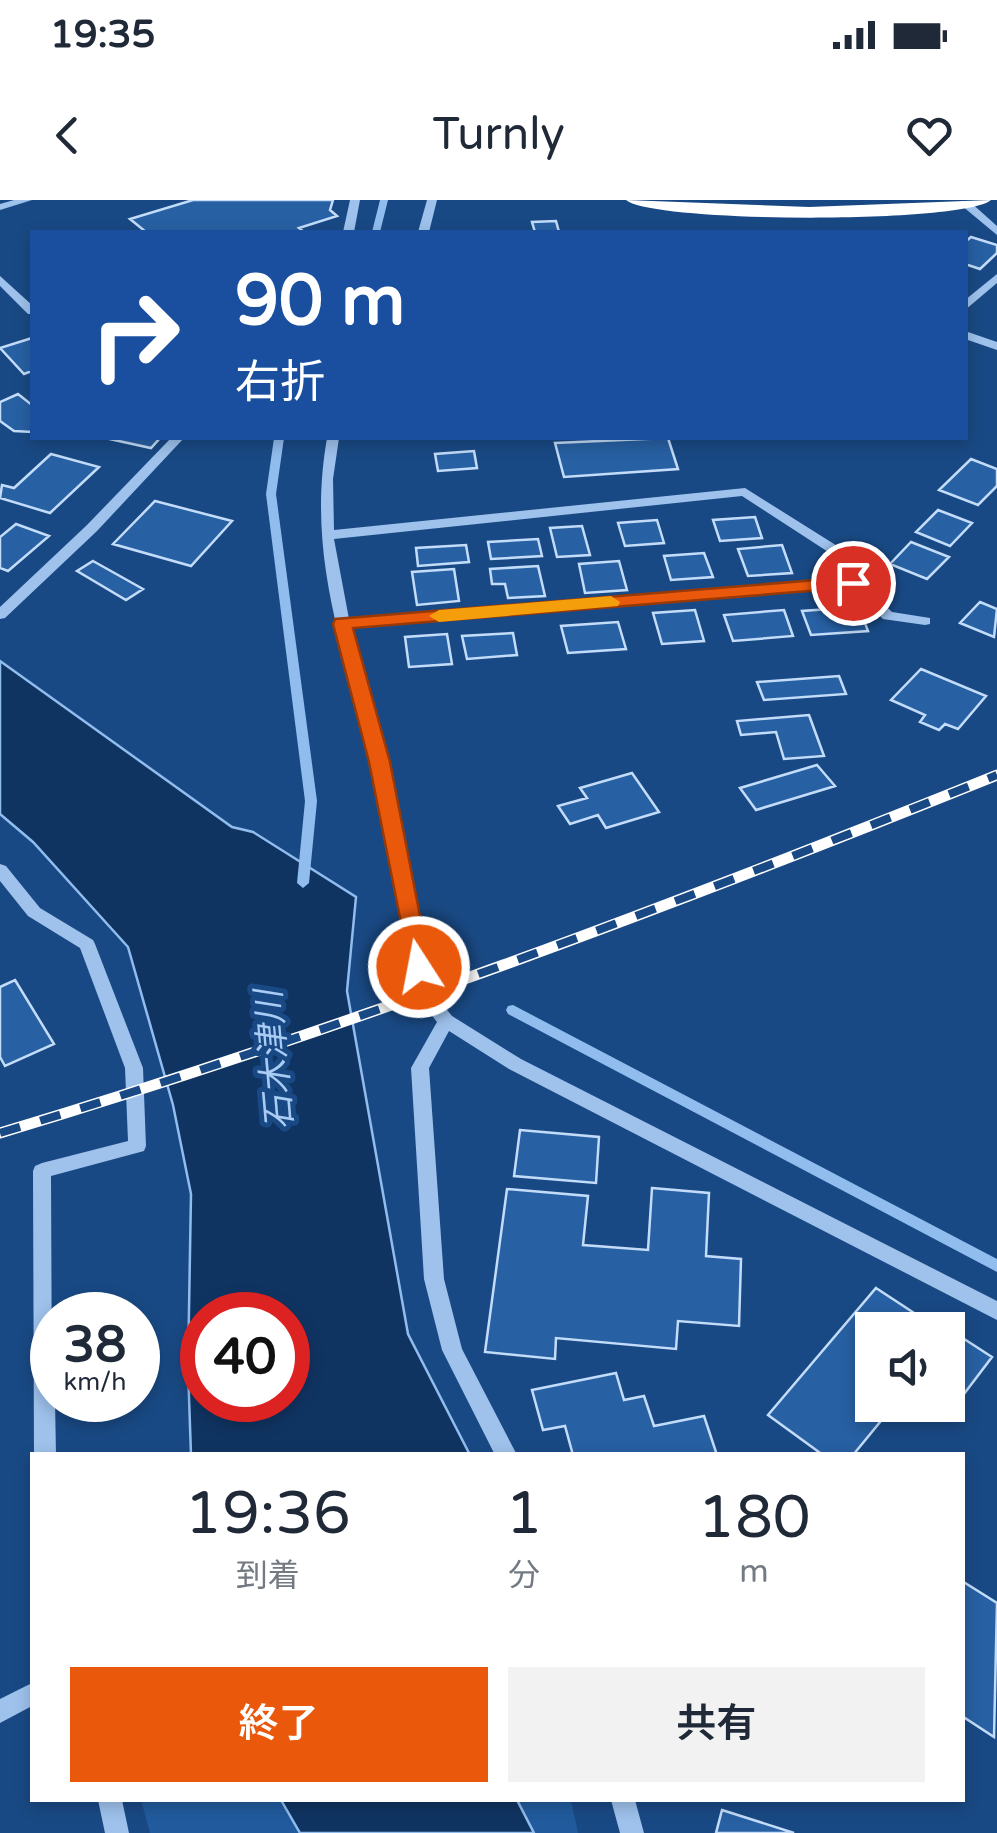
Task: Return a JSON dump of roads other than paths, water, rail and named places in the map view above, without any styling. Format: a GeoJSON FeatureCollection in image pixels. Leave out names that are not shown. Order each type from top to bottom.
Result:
{"type":"FeatureCollection","features":[{"type":"Feature","properties":{"kind":"highway"},"geometry":{"type":"LineString","coordinates":[[635,200],[753,210],[859,212],[974,201]]}},
{"type":"Feature","properties":{"kind":"street"},"geometry":{"type":"LineString","coordinates":[[0,208],[28,200]]}},
{"type":"Feature","properties":{"kind":"street"},"geometry":{"type":"LineString","coordinates":[[348,230],[355,200]]}},
{"type":"Feature","properties":{"kind":"street"},"geometry":{"type":"LineString","coordinates":[[423,230],[432,200]]}},
{"type":"Feature","properties":{"kind":"street"},"geometry":{"type":"LineString","coordinates":[[974,201],[997,232]]}},
{"type":"Feature","properties":{"kind":"street"},"geometry":{"type":"LineString","coordinates":[[968,303],[997,278]]}},
{"type":"Feature","properties":{"kind":"street"},"geometry":{"type":"LineString","coordinates":[[0,279],[30,309]]}},
{"type":"Feature","properties":{"kind":"street"},"geometry":{"type":"LineString","coordinates":[[968,336],[997,346]]}},
{"type":"Feature","properties":{"kind":"street"},"geometry":{"type":"LineString","coordinates":[[0,614],[92,528],[176,440]]}},
{"type":"Feature","properties":{"kind":"street"},"geometry":{"type":"LineString","coordinates":[[333,440],[325,471],[328,535],[342,624],[380,762],[426,996],[446,1022],[515,1064],[997,1311]]}},
{"type":"Feature","properties":{"kind":"street"},"geometry":{"type":"LineString","coordinates":[[328,535],[745,492],[845,557],[853,583],[888,616],[925,621]]}},
{"type":"Feature","properties":{"kind":"street"},"geometry":{"type":"LineString","coordinates":[[342,624],[853,583]]}},
{"type":"Feature","properties":{"kind":"street"},"geometry":{"type":"LineString","coordinates":[[0,870],[34,912],[87,944],[134,1068],[138,1146],[42,1171],[45,1452]]}},
{"type":"Feature","properties":{"kind":"street"},"geometry":{"type":"LineString","coordinates":[[446,1022],[420,1068],[434,1279],[452,1350],[504,1452]]}},
{"type":"Feature","properties":{"kind":"street"},"geometry":{"type":"LineString","coordinates":[[0,1711],[30,1695]]}},
{"type":"Feature","properties":{"kind":"street"},"geometry":{"type":"LineString","coordinates":[[110,1802],[117,1833]]}},
{"type":"Feature","properties":{"kind":"street"},"geometry":{"type":"LineString","coordinates":[[624,1802],[632,1833]]}},
{"type":"Feature","properties":{"kind":"water","name":"石木津川"},"geometry":{"type":"Polygon","coordinates":[[[0,661],[232,827],[253,832],[356,897],[347,991],[408,1334],[468,1452],[191,1452],[190,1422],[310,1422],[310,1292],[189,1292],[191,1194],[173,1105],[128,947],[33,842],[0,814],[0,661]]]}},
{"type":"Feature","properties":{"kind":"water"},"geometry":{"type":"Polygon","coordinates":[[[282,1802],[518,1802],[534,1833],[300,1833],[282,1802]]]}},
{"type":"Feature","properties":{"kind":"waterway"},"geometry":{"type":"LineString","coordinates":[[376,230],[384,200]]}},
{"type":"Feature","properties":{"kind":"waterway"},"geometry":{"type":"LineString","coordinates":[[279,440],[271,494],[311,801],[303,883]]}},
{"type":"Feature","properties":{"kind":"waterway"},"geometry":{"type":"LineString","coordinates":[[513,1010],[997,1266]]}},
{"type":"Feature","properties":{"kind":"railway"},"geometry":{"type":"LineString","coordinates":[[0,1133],[378,1010],[751,872],[997,775]]}}]}
